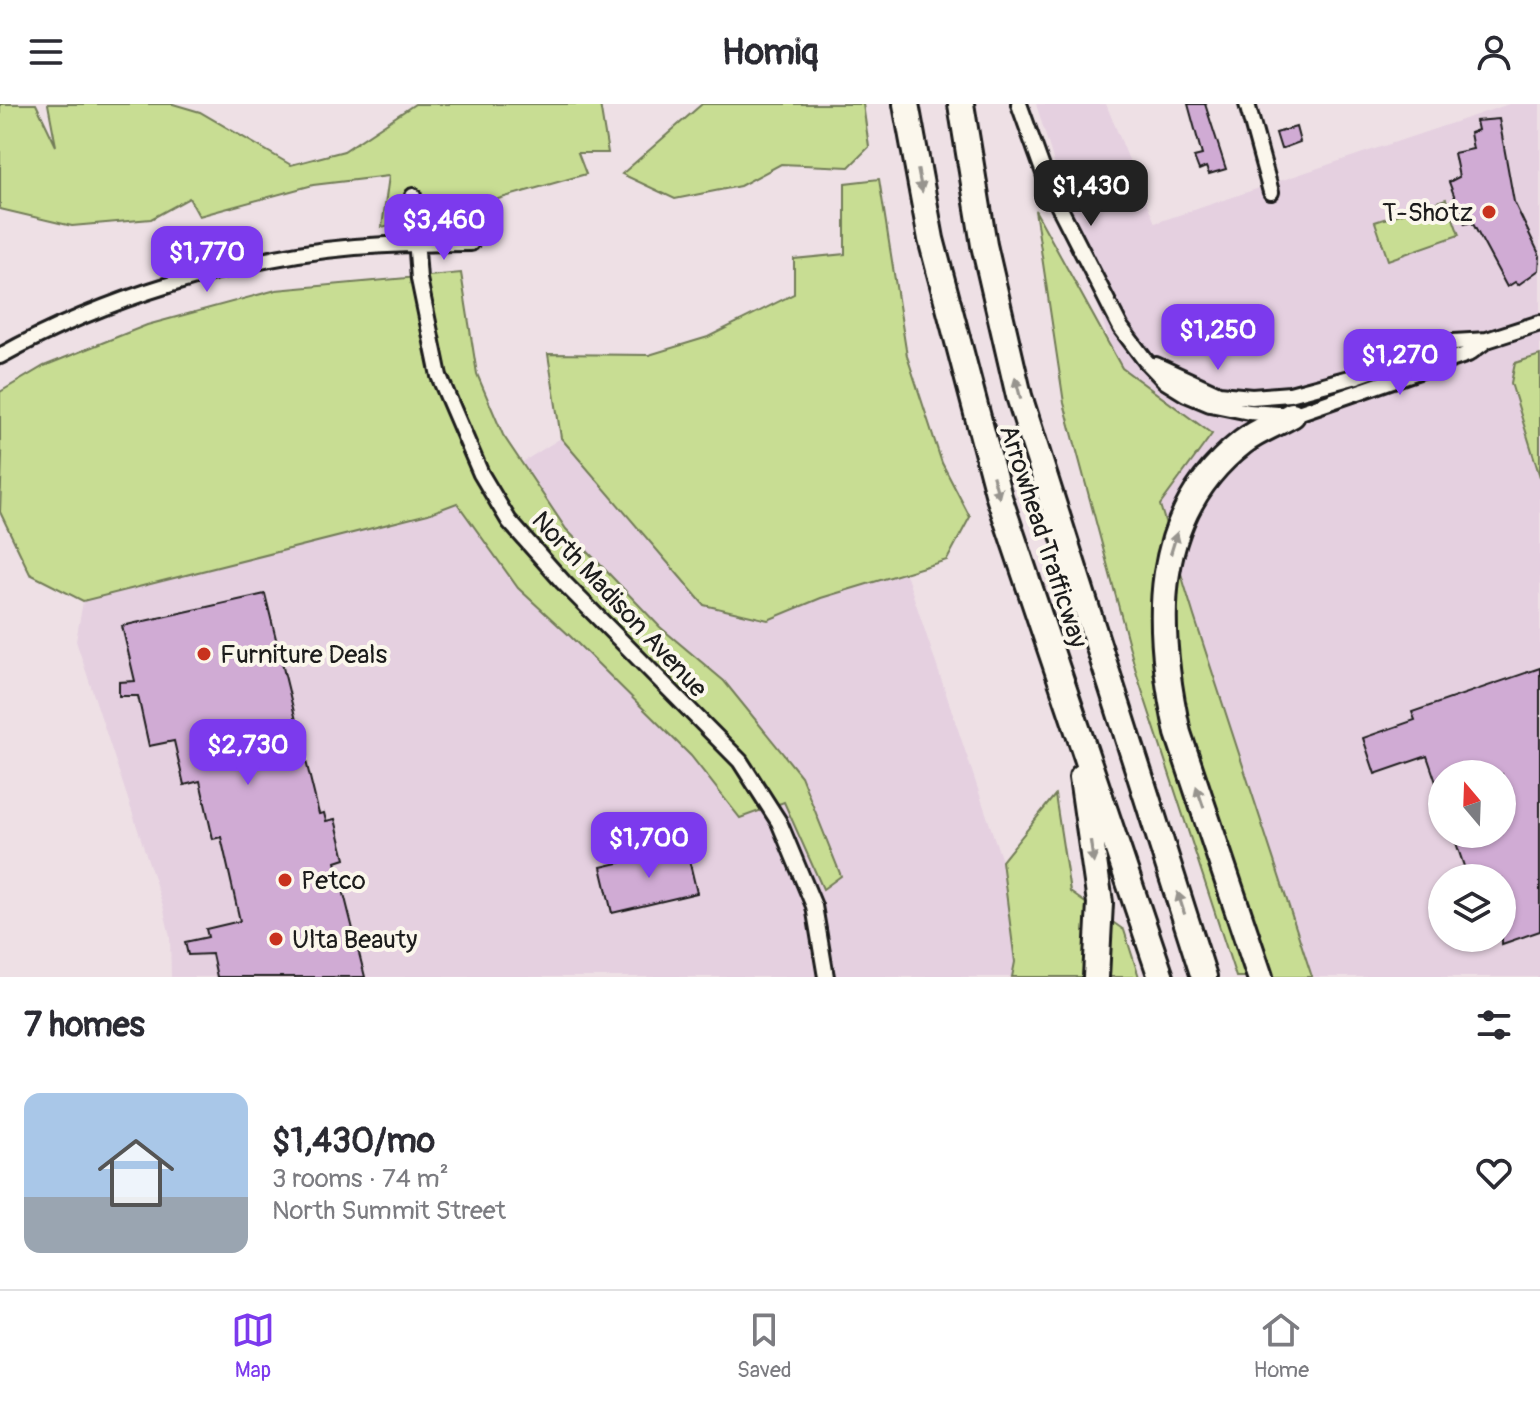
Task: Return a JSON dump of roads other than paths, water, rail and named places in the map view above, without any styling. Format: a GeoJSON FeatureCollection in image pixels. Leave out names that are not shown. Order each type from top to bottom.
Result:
{"type":"FeatureCollection","features":[{"type":"Feature","properties":{"kind":"highway","name":"Arrowhead Trafficway"},"geometry":{"type":"LineString","coordinates":[[906,104],[931,239],[999,497],[1161,977]]}},
{"type":"Feature","properties":{"kind":"highway","name":"Arrowhead Trafficway"},"geometry":{"type":"LineString","coordinates":[[961,104],[984,245],[1019,396],[1204,977]]}},
{"type":"Feature","properties":{"kind":"highway"},"geometry":{"type":"LineString","coordinates":[[1260,977],[1178,733],[1169,691],[1162,614],[1171,549],[1197,487],[1245,440],[1291,405]]}},
{"type":"Feature","properties":{"kind":"highway"},"geometry":{"type":"LineString","coordinates":[[1074,719],[1100,903],[1096,977]]}},
{"type":"Feature","properties":{"kind":"street"},"geometry":{"type":"LineString","coordinates":[[1019,104],[1049,187],[1121,328],[1165,381],[1186,394],[1210,404],[1249,412],[1291,405],[1468,354],[1487,340]]}},
{"type":"Feature","properties":{"kind":"street"},"geometry":{"type":"LineString","coordinates":[[1247,104],[1271,192]]}},
{"type":"Feature","properties":{"kind":"street","name":"North Madison Avenue"},"geometry":{"type":"LineString","coordinates":[[413,196],[419,279],[439,376],[481,474],[509,521],[563,582],[740,761],[779,822],[814,906],[826,977]]}},
{"type":"Feature","properties":{"kind":"street"},"geometry":{"type":"LineString","coordinates":[[0,356],[93,313],[166,286],[228,268],[353,247],[471,243]]}},
{"type":"Feature","properties":{"kind":"street"},"geometry":{"type":"LineString","coordinates":[[1145,360],[1219,394],[1291,405],[1357,376],[1454,342],[1487,340],[1540,323]]}},
{"type":"Feature","properties":{"kind":"place","name":"T-Shotz"},"geometry":{"type":"Point","coordinates":[1489,212]}},
{"type":"Feature","properties":{"kind":"place","name":"Furniture Deals"},"geometry":{"type":"Point","coordinates":[204,654]}},
{"type":"Feature","properties":{"kind":"place","name":"Petco"},"geometry":{"type":"Point","coordinates":[285,880]}},
{"type":"Feature","properties":{"kind":"place","name":"Ulta Beauty"},"geometry":{"type":"Point","coordinates":[276,939]}}]}
